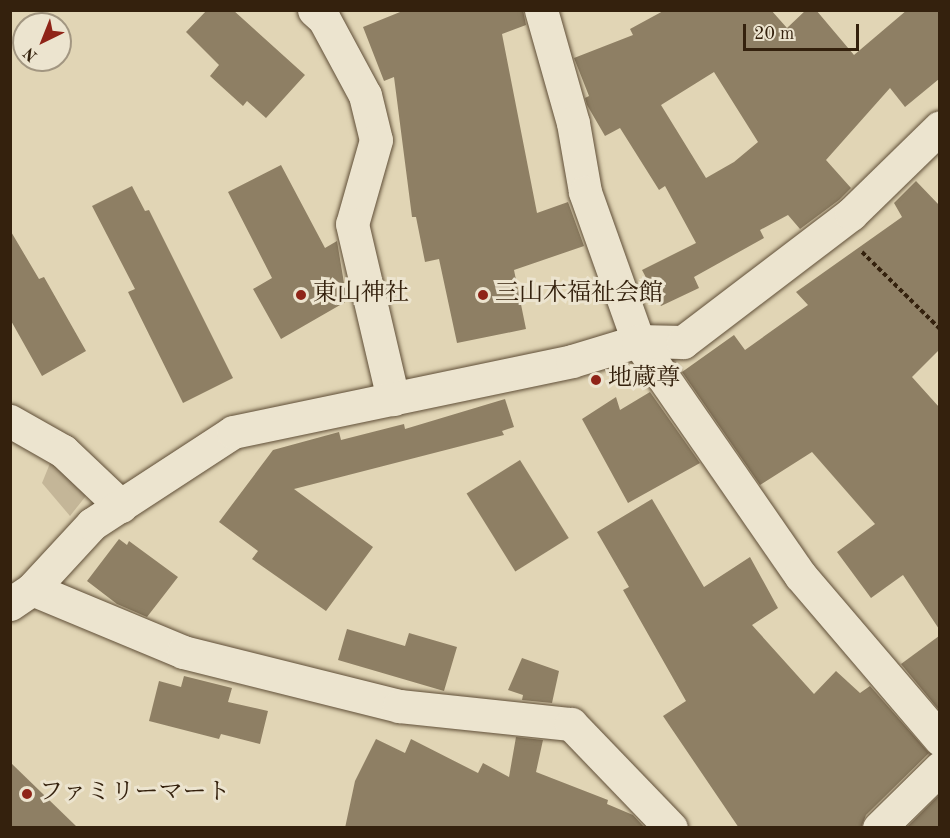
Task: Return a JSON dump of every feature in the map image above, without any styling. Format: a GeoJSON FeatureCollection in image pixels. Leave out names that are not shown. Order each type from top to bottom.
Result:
{"type":"FeatureCollection","features":[{"type":"Feature","properties":{"kind":"street"},"geometry":{"type":"LineString","coordinates":[[314,10],[324,19],[365,94],[376,140],[352,224],[393,399]]}},
{"type":"Feature","properties":{"kind":"street"},"geometry":{"type":"LineString","coordinates":[[541,10],[573,123],[585,192],[638,341],[800,575],[939,739]]}},
{"type":"Feature","properties":{"kind":"street"},"geometry":{"type":"LineString","coordinates":[[671,828],[571,724],[399,706],[183,652],[22,596],[92,524],[232,432],[572,361],[638,341],[683,342],[837,224],[939,127]]}},
{"type":"Feature","properties":{"kind":"street"},"geometry":{"type":"LineString","coordinates":[[10,421],[63,451],[121,506]]}},
{"type":"Feature","properties":{"kind":"street"},"geometry":{"type":"LineString","coordinates":[[879,828],[939,768]]}},
{"type":"Feature","properties":{"kind":"path"},"geometry":{"type":"LineString","coordinates":[[837,224],[939,328]]}},
{"type":"Feature","properties":{"kind":"shaded area"},"geometry":{"type":"Polygon","coordinates":[[[53,456],[97,482],[70,516],[42,483],[53,456]]]}},
{"type":"Feature","properties":{"kind":"building"},"geometry":{"type":"Polygon","coordinates":[[[207,10],[233,10],[305,75],[266,118],[247,101],[243,106],[210,76],[219,65],[186,32],[207,10]]]}},
{"type":"Feature","properties":{"kind":"building"},"geometry":{"type":"Polygon","coordinates":[[[405,10],[523,10],[526,25],[502,34],[537,213],[568,202],[584,246],[514,270],[526,329],[457,343],[439,259],[425,262],[416,217],[412,217],[394,77],[384,81],[363,27],[405,10]]]}},
{"type":"Feature","properties":{"kind":"building"},"geometry":{"type":"Polygon","coordinates":[[[665,10],[771,10],[787,28],[806,10],[816,10],[854,55],[907,10],[939,10],[939,79],[905,107],[890,88],[826,160],[851,188],[839,200],[800,229],[788,215],[760,230],[764,238],[694,277],[699,288],[661,306],[642,270],[696,243],[665,186],[659,190],[620,128],[605,136],[587,105],[585,98],[589,96],[574,58],[633,35],[630,29],[665,10]],[[714,72],[661,105],[706,178],[734,162],[758,142],[714,72]]]}},
{"type":"Feature","properties":{"kind":"building"},"geometry":{"type":"Polygon","coordinates":[[[281,165],[325,248],[337,241],[347,301],[281,339],[253,289],[272,278],[228,192],[281,165]]]}},
{"type":"Feature","properties":{"kind":"building"},"geometry":{"type":"Polygon","coordinates":[[[916,181],[939,205],[939,350],[912,377],[939,407],[939,629],[903,575],[871,598],[837,552],[875,524],[812,452],[760,485],[682,372],[734,335],[745,350],[808,305],[796,292],[902,217],[894,203],[916,181]]]}},
{"type":"Feature","properties":{"kind":"building"},"geometry":{"type":"Polygon","coordinates":[[[132,186],[145,211],[149,210],[233,378],[183,403],[128,292],[135,289],[92,206],[132,186]]]}},
{"type":"Feature","properties":{"kind":"building"},"geometry":{"type":"Polygon","coordinates":[[[10,230],[39,279],[44,277],[86,351],[42,376],[10,319],[10,230]]]}},
{"type":"Feature","properties":{"kind":"building"},"geometry":{"type":"Polygon","coordinates":[[[650,392],[700,463],[628,503],[582,419],[616,397],[620,410],[650,392]]]}},
{"type":"Feature","properties":{"kind":"building"},"geometry":{"type":"Polygon","coordinates":[[[505,399],[514,427],[502,431],[504,435],[294,489],[373,547],[326,611],[252,559],[258,551],[219,522],[273,450],[339,432],[341,440],[404,424],[405,429],[505,399]]]}},
{"type":"Feature","properties":{"kind":"building"},"geometry":{"type":"Polygon","coordinates":[[[520,460],[569,538],[515,571],[467,493],[520,460]]]}},
{"type":"Feature","properties":{"kind":"building"},"geometry":{"type":"Polygon","coordinates":[[[652,499],[704,587],[750,557],[778,608],[752,625],[814,694],[836,671],[860,693],[870,686],[929,753],[866,815],[861,828],[739,828],[663,716],[686,701],[623,590],[629,587],[597,532],[652,499]]]}},
{"type":"Feature","properties":{"kind":"building"},"geometry":{"type":"Polygon","coordinates":[[[119,539],[127,545],[129,541],[178,577],[147,617],[117,604],[87,581],[119,539]]]}},
{"type":"Feature","properties":{"kind":"building"},"geometry":{"type":"Polygon","coordinates":[[[347,629],[405,646],[409,633],[457,647],[444,691],[338,660],[347,629]]]}},
{"type":"Feature","properties":{"kind":"building"},"geometry":{"type":"Polygon","coordinates":[[[939,636],[939,710],[901,664],[939,636]]]}},
{"type":"Feature","properties":{"kind":"building"},"geometry":{"type":"Polygon","coordinates":[[[522,658],[559,671],[552,703],[522,700],[523,695],[508,690],[522,658]]]}},
{"type":"Feature","properties":{"kind":"building"},"geometry":{"type":"Polygon","coordinates":[[[184,676],[232,688],[228,702],[268,711],[260,744],[221,734],[219,739],[149,721],[159,681],[181,687],[184,676]]]}},
{"type":"Feature","properties":{"kind":"building"},"geometry":{"type":"Polygon","coordinates":[[[516,737],[543,740],[536,772],[608,800],[607,804],[633,815],[645,828],[345,828],[355,781],[376,739],[405,753],[411,739],[478,773],[483,763],[509,777],[516,737]]]}},
{"type":"Feature","properties":{"kind":"building","name":"ファミリーマート"},"geometry":{"type":"Polygon","coordinates":[[[10,762],[78,828],[10,828],[10,762]]]}},
{"type":"Feature","properties":{"kind":"building"},"geometry":{"type":"Polygon","coordinates":[[[939,795],[939,828],[906,828],[939,795]]]}},
{"type":"Feature","properties":{"kind":"place","name":"東山神社"},"geometry":{"type":"Point","coordinates":[301,295]}},
{"type":"Feature","properties":{"kind":"place","name":"三山木福祉会館"},"geometry":{"type":"Point","coordinates":[483,295]}},
{"type":"Feature","properties":{"kind":"place","name":"地蔵尊"},"geometry":{"type":"Point","coordinates":[596,380]}},
{"type":"Feature","properties":{"kind":"place","name":"ファミリーマート"},"geometry":{"type":"Point","coordinates":[27,794]}}]}
